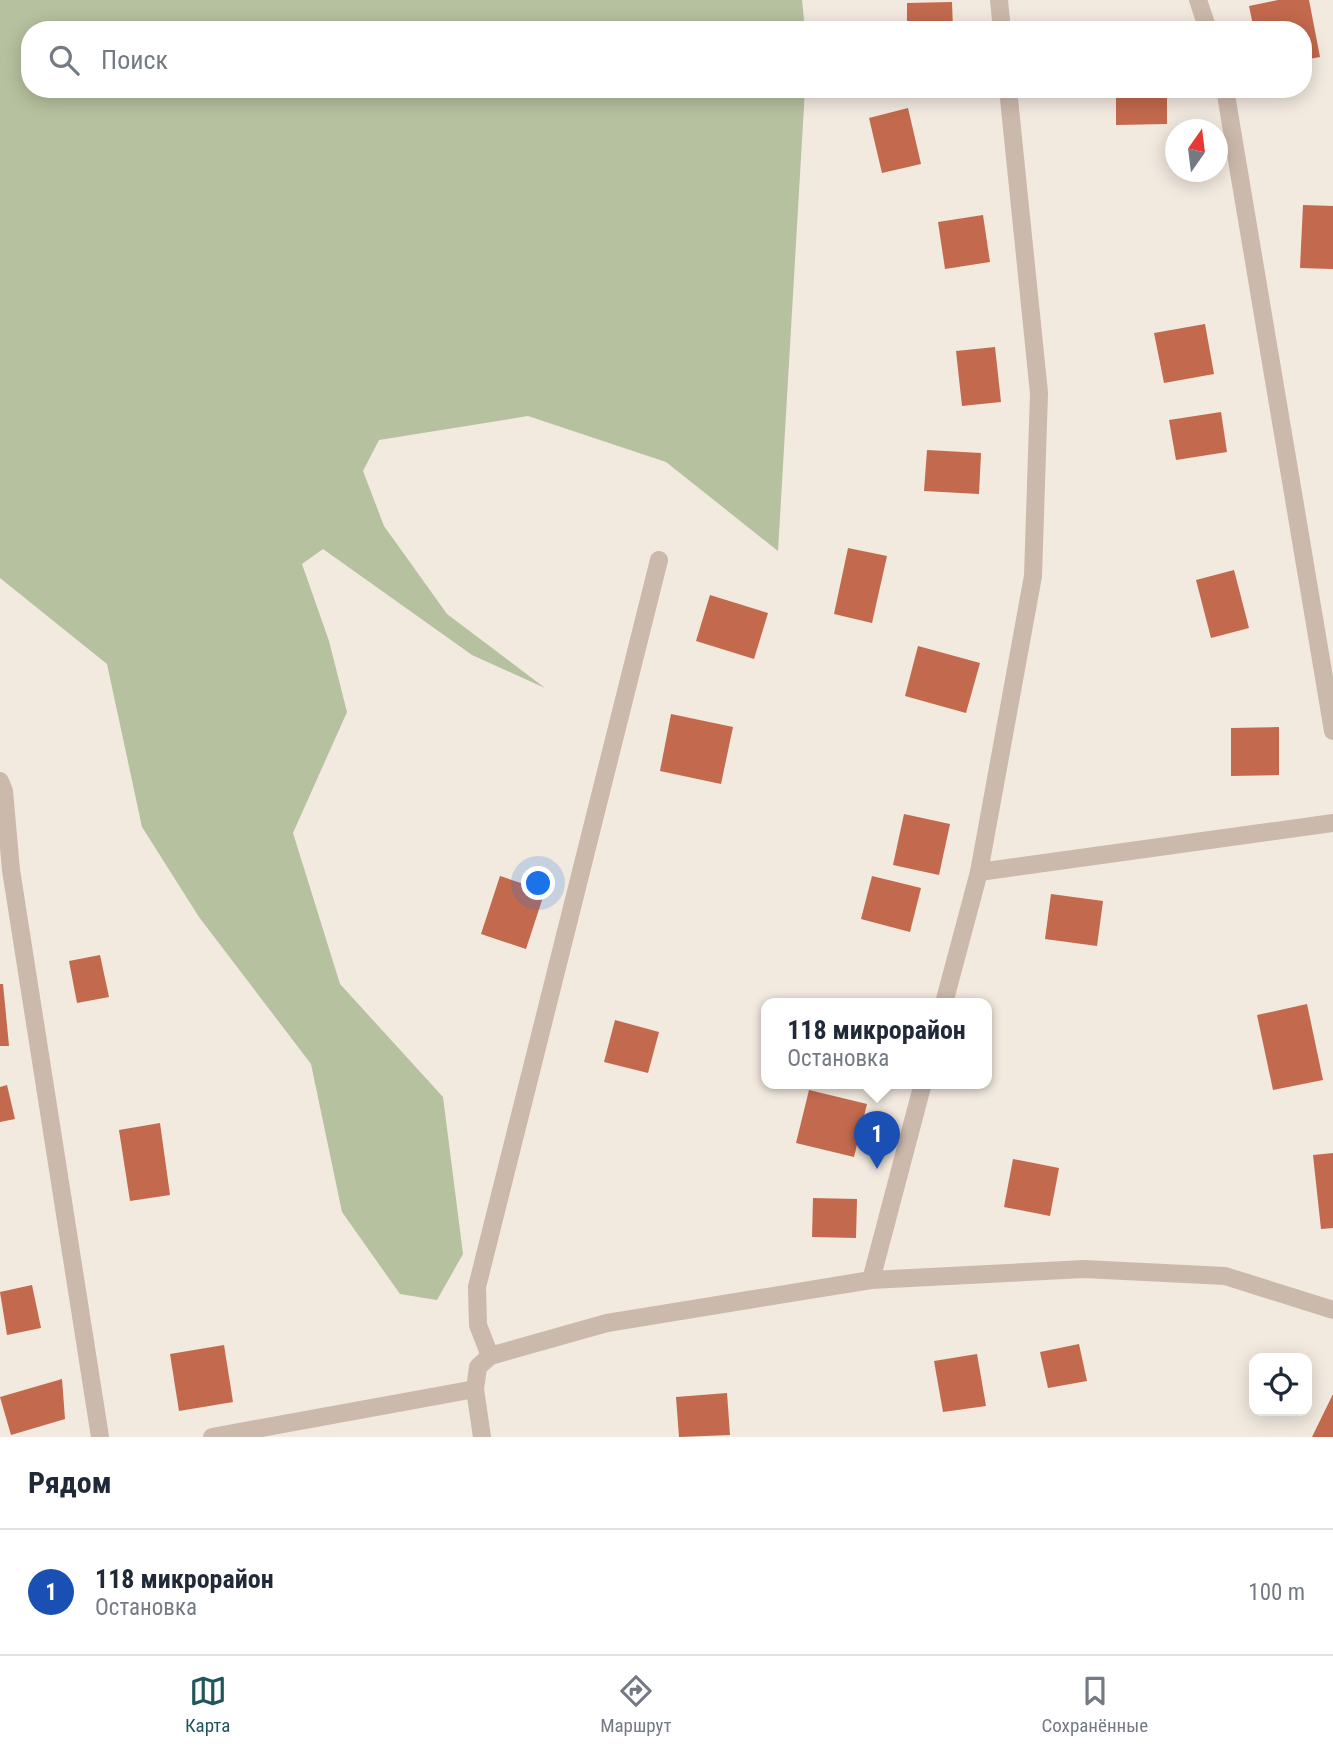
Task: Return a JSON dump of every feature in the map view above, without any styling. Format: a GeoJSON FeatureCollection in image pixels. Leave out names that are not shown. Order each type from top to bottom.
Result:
{"type":"FeatureCollection","features":[{"type":"Feature","properties":{"kind":"street"},"geometry":{"type":"LineString","coordinates":[[999,0],[1001,21]]}},
{"type":"Feature","properties":{"kind":"street"},"geometry":{"type":"LineString","coordinates":[[1198,0],[1205,21]]}},
{"type":"Feature","properties":{"kind":"street"},"geometry":{"type":"LineString","coordinates":[[945,998],[979,872],[1033,576],[1039,393],[1009,98]]}},
{"type":"Feature","properties":{"kind":"street"},"geometry":{"type":"LineString","coordinates":[[1227,98],[1333,732]]}},
{"type":"Feature","properties":{"kind":"street"},"geometry":{"type":"LineString","coordinates":[[490,1356],[478,1325],[477,1287],[660,560]]}},
{"type":"Feature","properties":{"kind":"street"},"geometry":{"type":"LineString","coordinates":[[0,781],[4,791],[13,884],[100,1437]]}},
{"type":"Feature","properties":{"kind":"street"},"geometry":{"type":"LineString","coordinates":[[979,872],[1333,823]]}},
{"type":"Feature","properties":{"kind":"street"},"geometry":{"type":"LineString","coordinates":[[871,1280],[921,1089]]}},
{"type":"Feature","properties":{"kind":"street"},"geometry":{"type":"LineString","coordinates":[[482,1437],[475,1389],[478,1367],[490,1356],[607,1323],[871,1280],[1084,1269],[1224,1276],[1333,1310]]}},
{"type":"Feature","properties":{"kind":"street"},"geometry":{"type":"LineString","coordinates":[[212,1437],[475,1389]]}},
{"type":"Feature","properties":{"kind":"green space"},"geometry":{"type":"Polygon","coordinates":[[[0,0],[802,0],[804,21],[21,21],[21,98],[804,98],[778,551],[666,462],[528,416],[379,440],[363,471],[384,526],[447,614],[545,688],[472,655],[323,549],[302,564],[329,641],[347,712],[293,833],[340,984],[443,1097],[463,1254],[437,1300],[400,1294],[342,1212],[311,1064],[199,917],[142,827],[107,664],[0,578],[0,0]]]}},
{"type":"Feature","properties":{"kind":"building"},"geometry":{"type":"Polygon","coordinates":[[[1278,0],[1309,0],[1320,57],[1312,58],[1312,21],[1252,21],[1249,6],[1278,0]]]}},
{"type":"Feature","properties":{"kind":"building"},"geometry":{"type":"Polygon","coordinates":[[[952,2],[953,21],[907,21],[907,3],[952,2]]]}},
{"type":"Feature","properties":{"kind":"building"},"geometry":{"type":"Polygon","coordinates":[[[1116,98],[1167,98],[1165,124],[1116,125],[1116,98]]]}},
{"type":"Feature","properties":{"kind":"building"},"geometry":{"type":"Polygon","coordinates":[[[908,108],[921,164],[882,173],[869,118],[908,108]]]}},
{"type":"Feature","properties":{"kind":"building"},"geometry":{"type":"Polygon","coordinates":[[[1303,205],[1333,206],[1333,269],[1300,268],[1303,205]]]}},
{"type":"Feature","properties":{"kind":"building"},"geometry":{"type":"Polygon","coordinates":[[[983,215],[990,262],[945,269],[938,222],[983,215]]]}},
{"type":"Feature","properties":{"kind":"building"},"geometry":{"type":"Polygon","coordinates":[[[1205,324],[1214,374],[1164,383],[1154,333],[1205,324]]]}},
{"type":"Feature","properties":{"kind":"building"},"geometry":{"type":"Polygon","coordinates":[[[995,347],[1001,402],[962,406],[956,351],[995,347]]]}},
{"type":"Feature","properties":{"kind":"building"},"geometry":{"type":"Polygon","coordinates":[[[1221,412],[1227,452],[1176,460],[1169,420],[1221,412]]]}},
{"type":"Feature","properties":{"kind":"building"},"geometry":{"type":"Polygon","coordinates":[[[927,450],[981,453],[979,494],[924,491],[927,450]]]}},
{"type":"Feature","properties":{"kind":"building"},"geometry":{"type":"Polygon","coordinates":[[[848,548],[887,556],[872,623],[834,614],[848,548]]]}},
{"type":"Feature","properties":{"kind":"building"},"geometry":{"type":"Polygon","coordinates":[[[1234,570],[1249,628],[1211,638],[1196,580],[1234,570]]]}},
{"type":"Feature","properties":{"kind":"building"},"geometry":{"type":"Polygon","coordinates":[[[710,595],[768,613],[754,659],[696,641],[710,595]]]}},
{"type":"Feature","properties":{"kind":"building"},"geometry":{"type":"Polygon","coordinates":[[[918,646],[980,663],[966,713],[905,696],[918,646]]]}},
{"type":"Feature","properties":{"kind":"building"},"geometry":{"type":"Polygon","coordinates":[[[671,714],[733,727],[721,784],[660,771],[671,714]]]}},
{"type":"Feature","properties":{"kind":"building"},"geometry":{"type":"Polygon","coordinates":[[[1279,727],[1279,775],[1231,776],[1231,728],[1279,727]]]}},
{"type":"Feature","properties":{"kind":"building"},"geometry":{"type":"Polygon","coordinates":[[[904,814],[950,824],[939,875],[893,865],[904,814]]]}},
{"type":"Feature","properties":{"kind":"building"},"geometry":{"type":"Polygon","coordinates":[[[500,876],[545,891],[526,949],[481,934],[500,876]]]}},
{"type":"Feature","properties":{"kind":"building"},"geometry":{"type":"Polygon","coordinates":[[[872,876],[921,888],[910,932],[861,919],[872,876]]]}},
{"type":"Feature","properties":{"kind":"building"},"geometry":{"type":"Polygon","coordinates":[[[1051,894],[1103,901],[1097,946],[1045,939],[1051,894]]]}},
{"type":"Feature","properties":{"kind":"building"},"geometry":{"type":"Polygon","coordinates":[[[100,955],[109,997],[77,1003],[69,961],[100,955]]]}},
{"type":"Feature","properties":{"kind":"building"},"geometry":{"type":"Polygon","coordinates":[[[0,984],[3,984],[9,1046],[0,1046],[0,984]]]}},
{"type":"Feature","properties":{"kind":"building"},"geometry":{"type":"Polygon","coordinates":[[[1307,1004],[1323,1080],[1273,1090],[1257,1015],[1307,1004]]]}},
{"type":"Feature","properties":{"kind":"building"},"geometry":{"type":"Polygon","coordinates":[[[615,1020],[659,1032],[648,1073],[604,1062],[615,1020]]]}},
{"type":"Feature","properties":{"kind":"building"},"geometry":{"type":"Polygon","coordinates":[[[7,1085],[15,1119],[0,1122],[0,1087],[7,1085]]]}},
{"type":"Feature","properties":{"kind":"building"},"geometry":{"type":"Polygon","coordinates":[[[809,1090],[867,1104],[854,1157],[796,1143],[809,1090]]]}},
{"type":"Feature","properties":{"kind":"building"},"geometry":{"type":"Polygon","coordinates":[[[160,1123],[170,1195],[130,1201],[119,1130],[160,1123]]]}},
{"type":"Feature","properties":{"kind":"building"},"geometry":{"type":"Polygon","coordinates":[[[1333,1153],[1333,1228],[1321,1229],[1313,1155],[1333,1153]]]}},
{"type":"Feature","properties":{"kind":"building"},"geometry":{"type":"Polygon","coordinates":[[[1013,1159],[1059,1168],[1050,1216],[1004,1207],[1013,1159]]]}},
{"type":"Feature","properties":{"kind":"building"},"geometry":{"type":"Polygon","coordinates":[[[813,1198],[857,1199],[856,1238],[812,1237],[813,1198]]]}},
{"type":"Feature","properties":{"kind":"building"},"geometry":{"type":"Polygon","coordinates":[[[32,1285],[41,1328],[7,1335],[0,1292],[32,1285]]]}},
{"type":"Feature","properties":{"kind":"building"},"geometry":{"type":"Polygon","coordinates":[[[1079,1344],[1087,1381],[1048,1388],[1040,1352],[1079,1344]]]}},
{"type":"Feature","properties":{"kind":"building"},"geometry":{"type":"Polygon","coordinates":[[[224,1345],[233,1402],[179,1411],[170,1354],[224,1345]]]}},
{"type":"Feature","properties":{"kind":"building"},"geometry":{"type":"Polygon","coordinates":[[[977,1354],[986,1406],[943,1412],[934,1361],[977,1354]]]}},
{"type":"Feature","properties":{"kind":"building"},"geometry":{"type":"Polygon","coordinates":[[[62,1379],[65,1419],[11,1435],[0,1397],[62,1379]]]}},
{"type":"Feature","properties":{"kind":"building"},"geometry":{"type":"Polygon","coordinates":[[[727,1393],[730,1435],[679,1437],[676,1397],[727,1393]]]}},
{"type":"Feature","properties":{"kind":"building"},"geometry":{"type":"Polygon","coordinates":[[[1333,1394],[1333,1437],[1312,1437],[1333,1394]]]}},
{"type":"Feature","properties":{"kind":"place","name":"118 микрорайон"},"geometry":{"type":"Point","coordinates":[877,1169]}}]}
